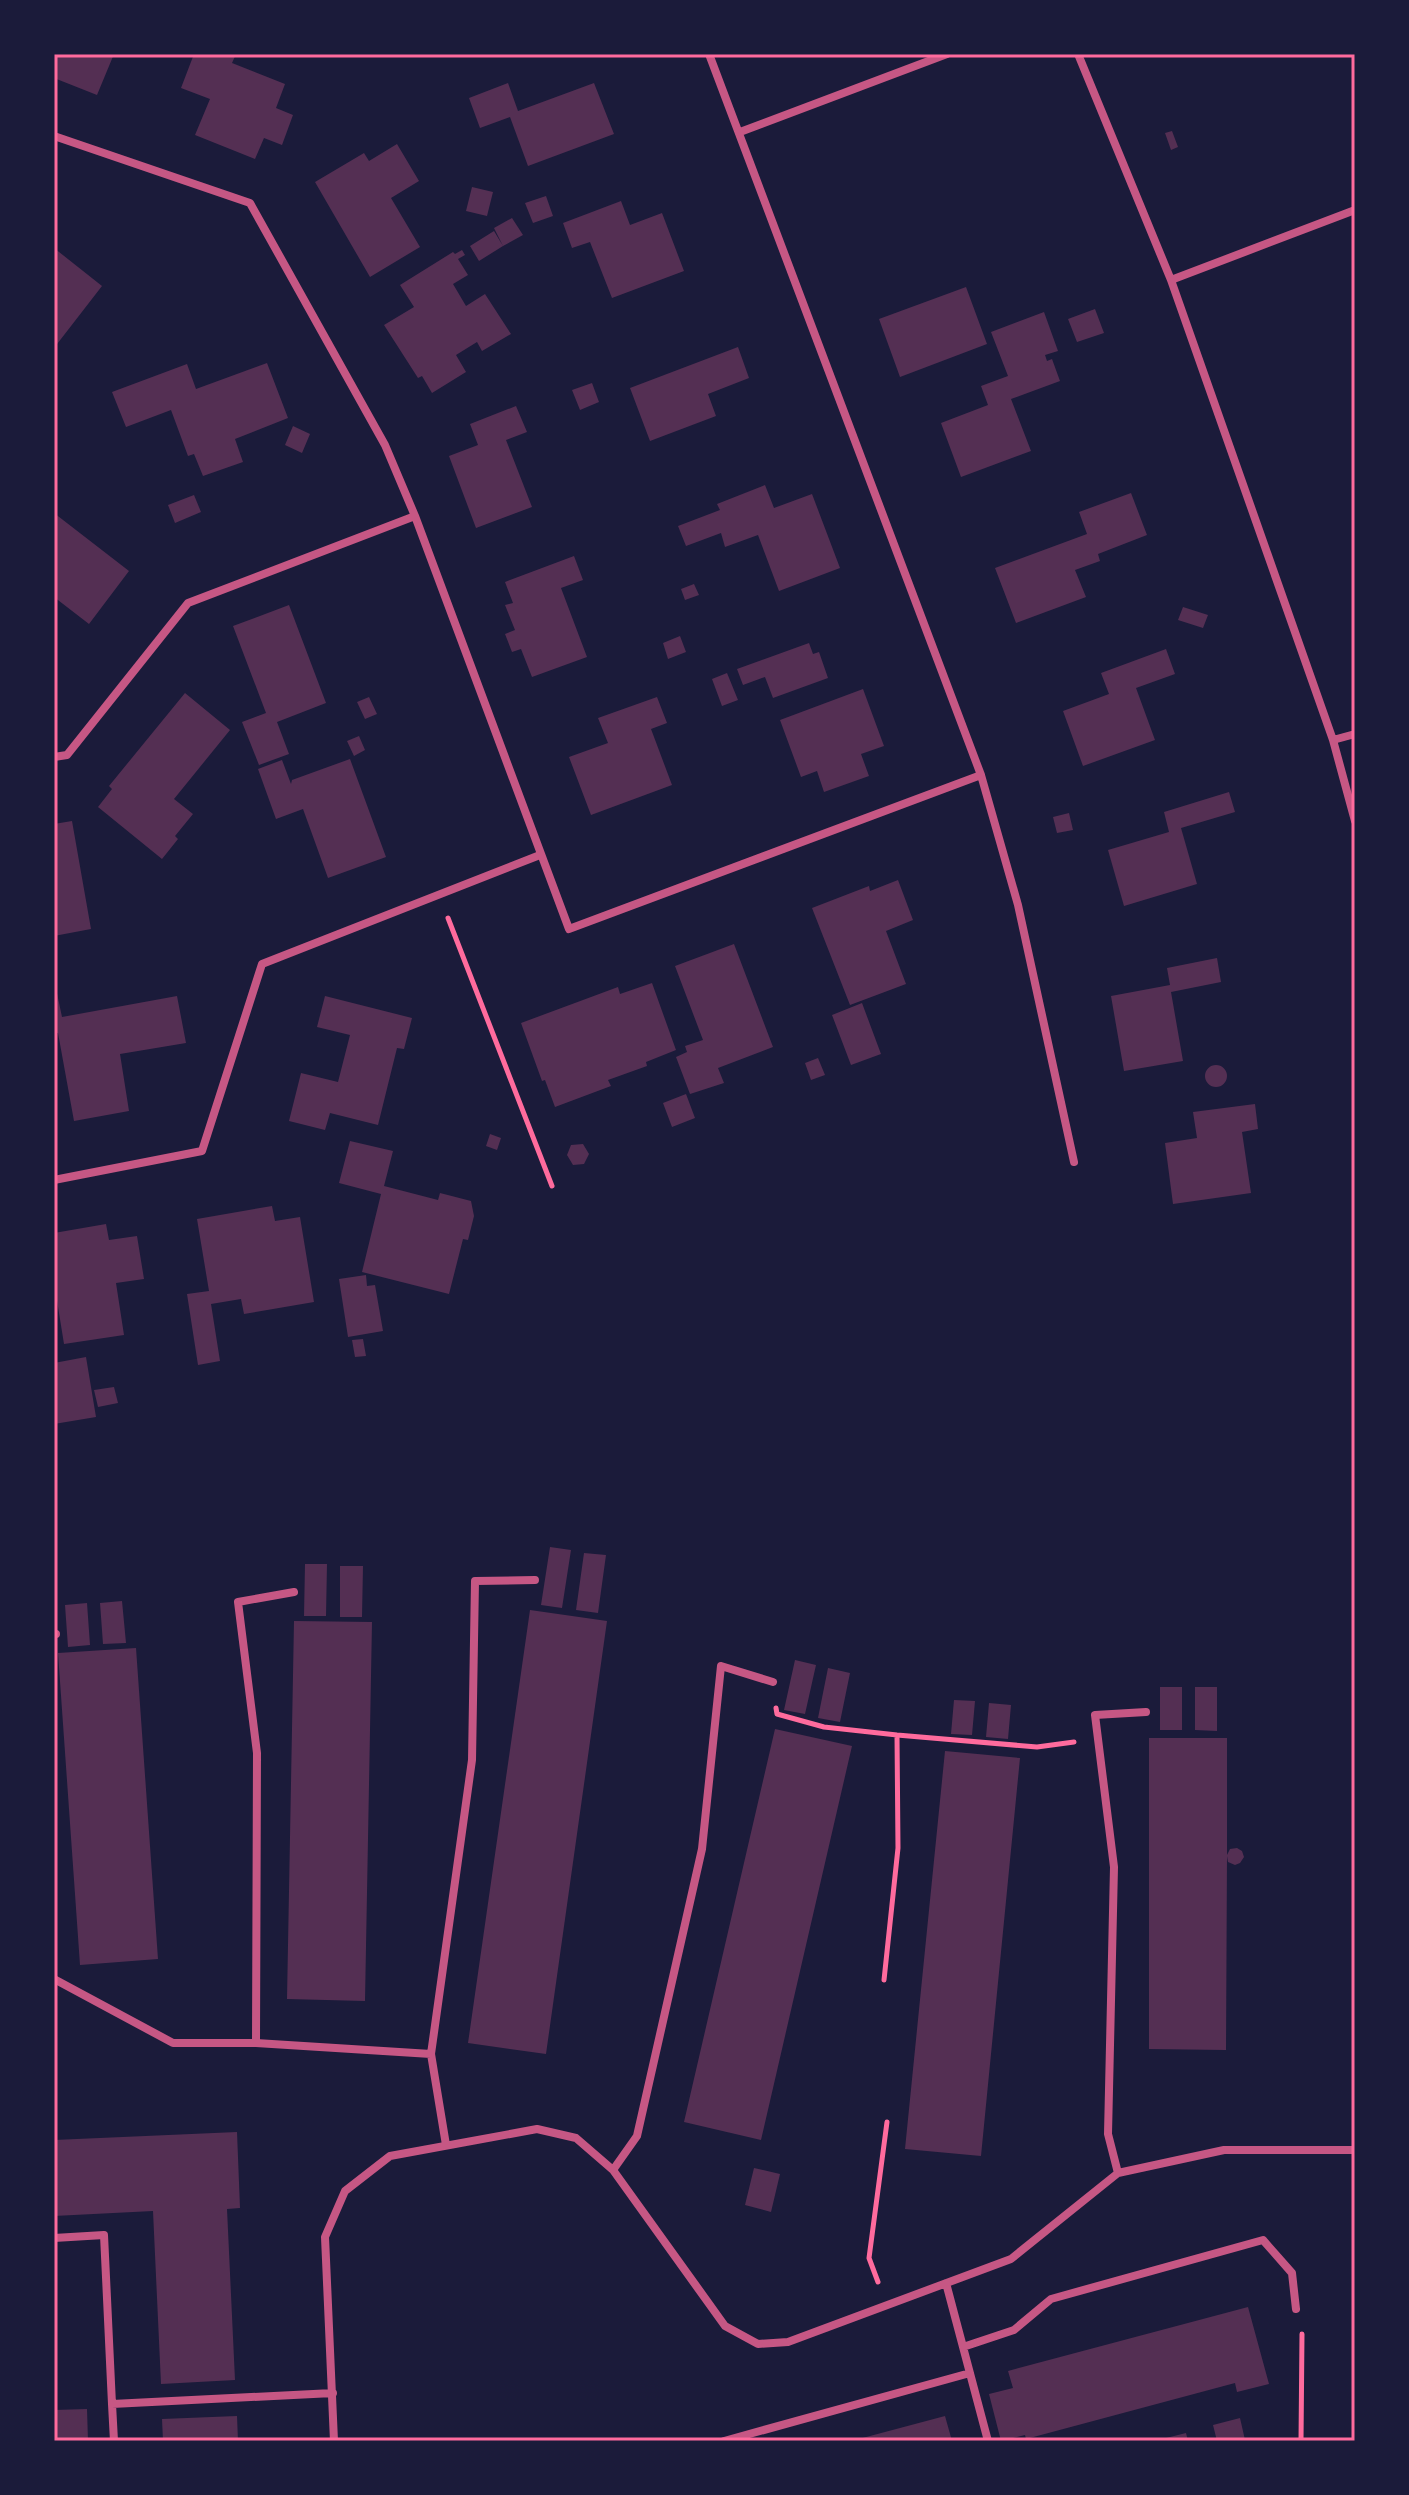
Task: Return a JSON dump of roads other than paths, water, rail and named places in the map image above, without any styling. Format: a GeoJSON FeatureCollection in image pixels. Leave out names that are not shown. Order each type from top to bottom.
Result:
{"type":"FeatureCollection","features":[{"type":"Feature","properties":{"kind":"street"},"geometry":{"type":"LineString","coordinates":[[709,54],[981,775],[1018,905],[1074,1162]]}},
{"type":"Feature","properties":{"kind":"street"},"geometry":{"type":"LineString","coordinates":[[740,132],[947,54]]}},
{"type":"Feature","properties":{"kind":"street"},"geometry":{"type":"LineString","coordinates":[[1078,54],[1171,280],[1333,740],[1355,821]]}},
{"type":"Feature","properties":{"kind":"street"},"geometry":{"type":"LineString","coordinates":[[54,136],[250,203],[385,445],[415,516],[569,929],[981,775]]}},
{"type":"Feature","properties":{"kind":"street"},"geometry":{"type":"LineString","coordinates":[[1171,280],[1355,210]]}},
{"type":"Feature","properties":{"kind":"street"},"geometry":{"type":"LineString","coordinates":[[54,757],[67,755],[188,603],[415,516]]}},
{"type":"Feature","properties":{"kind":"street"},"geometry":{"type":"LineString","coordinates":[[1333,740],[1355,734]]}},
{"type":"Feature","properties":{"kind":"street"},"geometry":{"type":"LineString","coordinates":[[54,1180],[202,1151],[262,964],[540,855]]}},
{"type":"Feature","properties":{"kind":"street"},"geometry":{"type":"LineString","coordinates":[[446,2145],[431,2054],[472,1760],[475,1581],[535,1580]]}},
{"type":"Feature","properties":{"kind":"street"},"geometry":{"type":"LineString","coordinates":[[256,2043],[257,1753],[238,1602],[294,1592]]}},
{"type":"Feature","properties":{"kind":"street"},"geometry":{"type":"LineString","coordinates":[[613,2170],[637,2136],[702,1849],[721,1666],[773,1682]]}},
{"type":"Feature","properties":{"kind":"street"},"geometry":{"type":"LineString","coordinates":[[1118,2173],[1108,2134],[1114,1867],[1095,1715],[1146,1712]]}},
{"type":"Feature","properties":{"kind":"street"},"geometry":{"type":"LineString","coordinates":[[54,1979],[173,2043],[256,2043],[431,2054]]}},
{"type":"Feature","properties":{"kind":"street"},"geometry":{"type":"LineString","coordinates":[[334,2441],[325,2237],[345,2191],[390,2156],[537,2129],[576,2138],[613,2170],[725,2326],[758,2344],[788,2342],[1011,2259],[1118,2173],[1224,2150],[1355,2150]]}},
{"type":"Feature","properties":{"kind":"street"},"geometry":{"type":"LineString","coordinates":[[54,2238],[104,2235],[114,2441]]}},
{"type":"Feature","properties":{"kind":"street"},"geometry":{"type":"LineString","coordinates":[[963,2347],[1014,2330],[1051,2299],[1263,2240],[1292,2273],[1296,2309]]}},
{"type":"Feature","properties":{"kind":"street"},"geometry":{"type":"LineString","coordinates":[[946,2283],[988,2441]]}},
{"type":"Feature","properties":{"kind":"street"},"geometry":{"type":"LineString","coordinates":[[724,2441],[970,2373]]}},
{"type":"Feature","properties":{"kind":"street"},"geometry":{"type":"LineString","coordinates":[[112,2404],[333,2393]]}}]}
